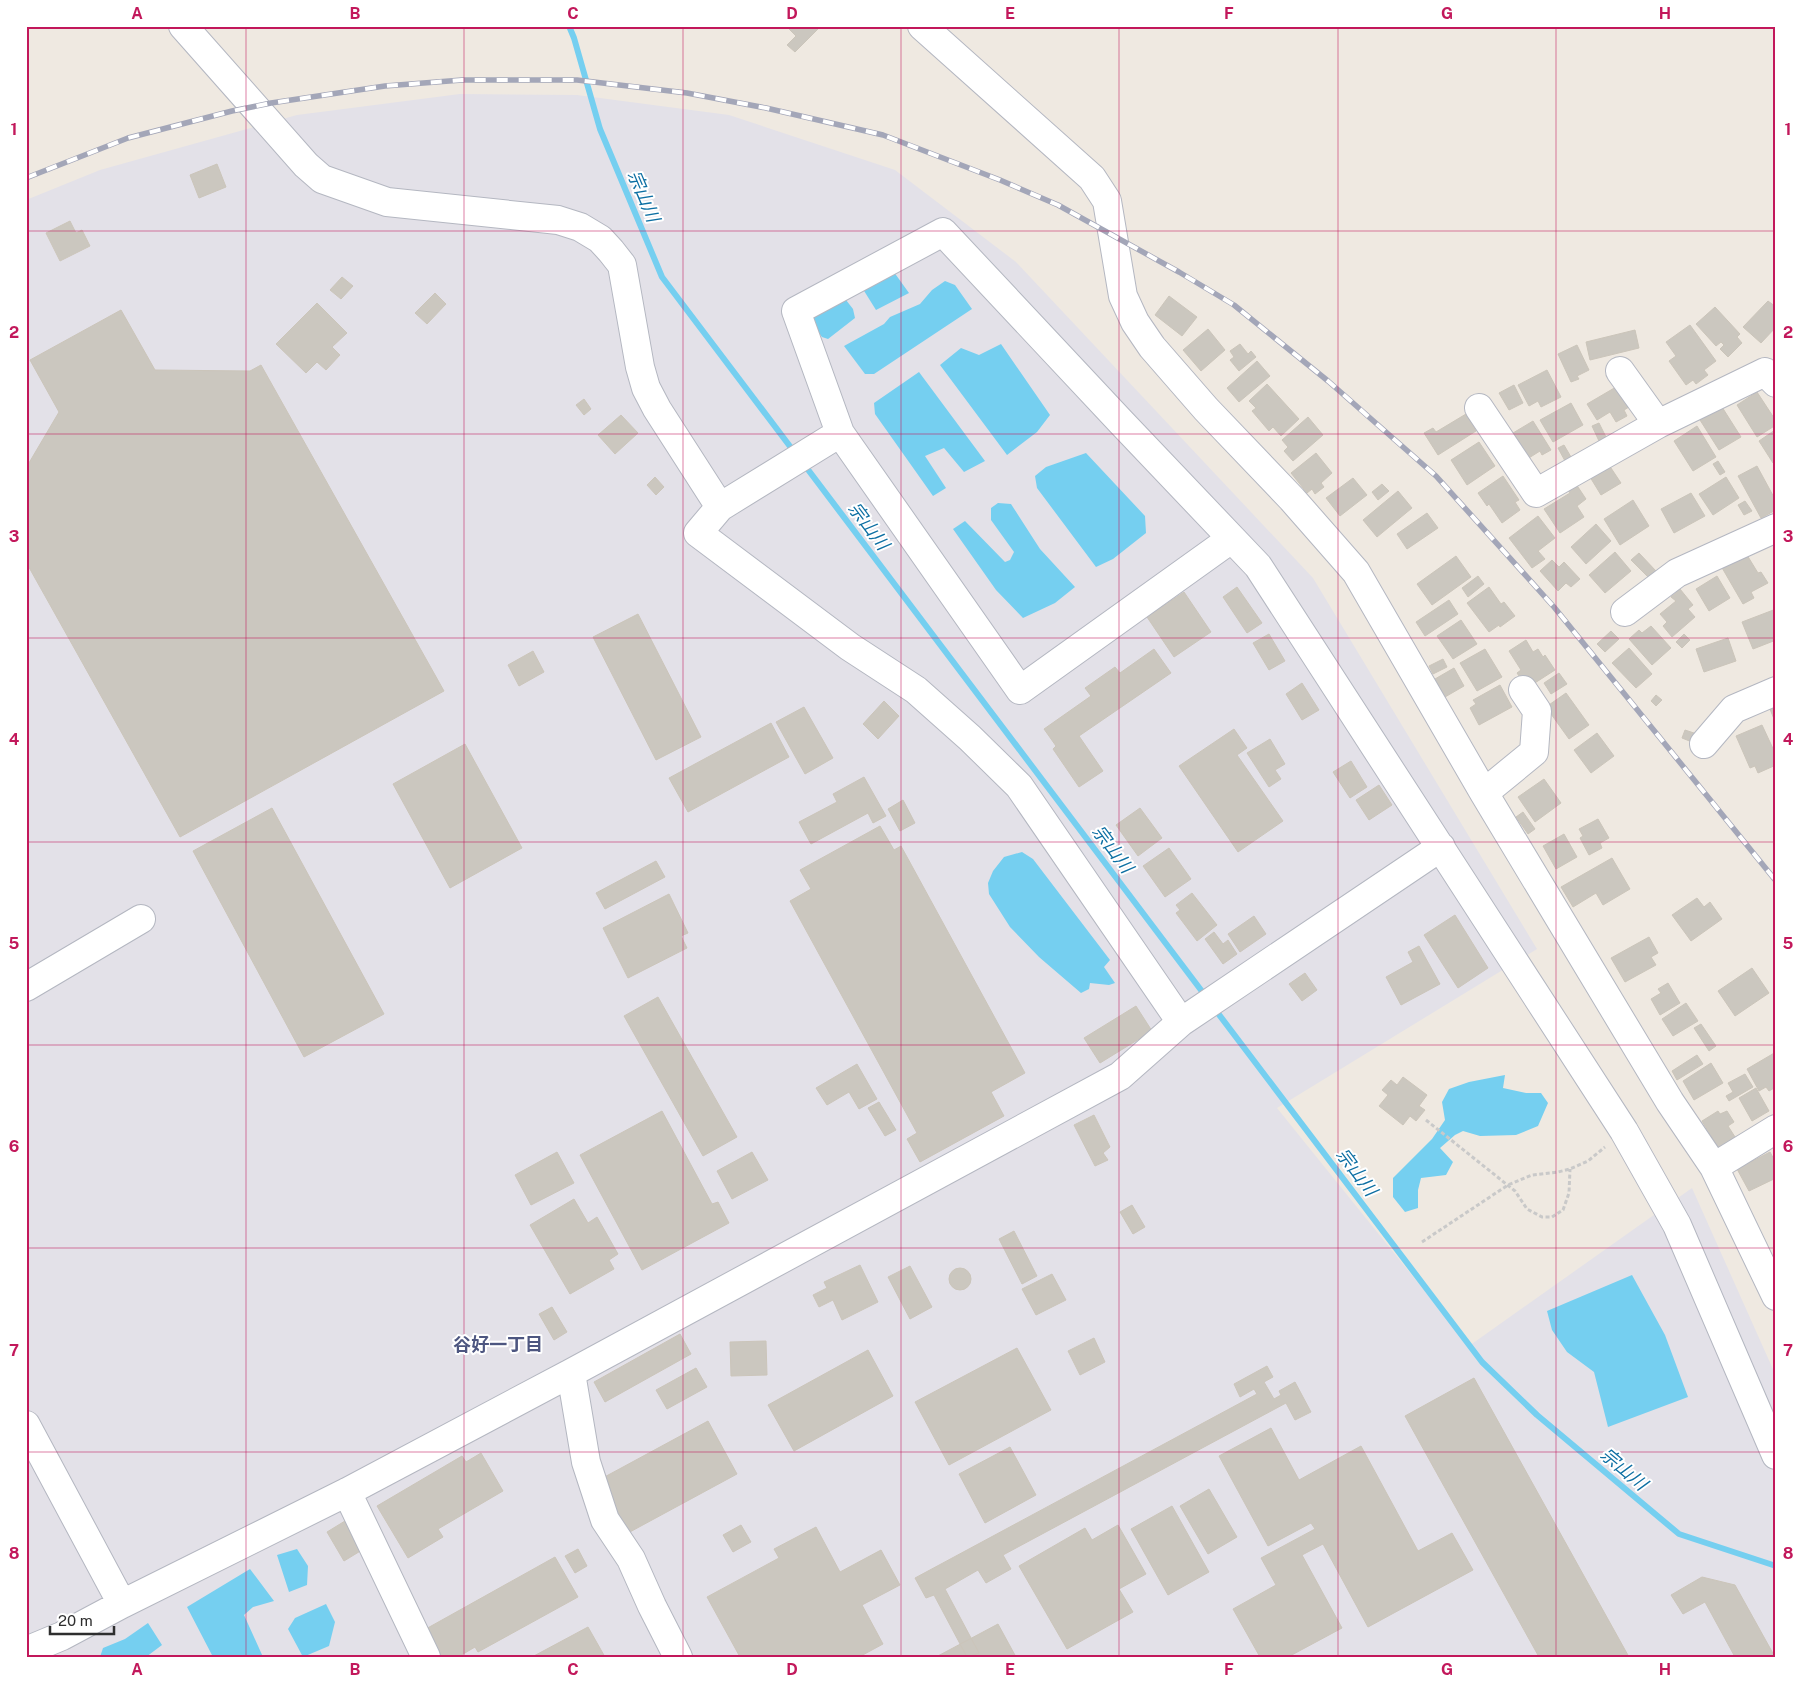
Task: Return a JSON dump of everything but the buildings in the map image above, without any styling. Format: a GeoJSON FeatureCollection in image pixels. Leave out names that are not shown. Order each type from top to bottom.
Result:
{"type":"FeatureCollection","features":[{"type":"Feature","properties":{"kind":"street"},"geometry":{"type":"LineString","coordinates":[[183,26],[306,165],[322,179],[387,202],[558,220],[580,228],[600,239],[622,265],[640,367],[646,388],[657,409],[720,507]]}},
{"type":"Feature","properties":{"kind":"street"},"geometry":{"type":"LineString","coordinates":[[922,26],[1092,178],[1107,201],[1123,296],[1135,322],[1152,347],[1206,409],[1292,499],[1356,572],[1484,793],[1670,1102],[1714,1167],[1769,1260],[1776,1296]]}},
{"type":"Feature","properties":{"kind":"street"},"geometry":{"type":"LineString","coordinates":[[1232,538],[1020,690],[840,434],[796,311],[944,232],[1232,538],[1258,566],[1624,1131],[1677,1225],[1776,1455]]}},
{"type":"Feature","properties":{"kind":"street"},"geometry":{"type":"LineString","coordinates":[[1620,370],[1658,424]]}},
{"type":"Feature","properties":{"kind":"street"},"geometry":{"type":"LineString","coordinates":[[1479,408],[1536,493],[1658,424],[1765,372],[1776,383]]}},
{"type":"Feature","properties":{"kind":"street"},"geometry":{"type":"LineString","coordinates":[[840,434],[720,507],[698,533],[850,647],[916,690],[970,738],[1020,786],[1200,1010]]}},
{"type":"Feature","properties":{"kind":"street"},"geometry":{"type":"LineString","coordinates":[[1625,612],[1677,573],[1776,528]]}},
{"type":"Feature","properties":{"kind":"street"},"geometry":{"type":"LineString","coordinates":[[1484,793],[1534,752],[1537,711],[1523,690]]}},
{"type":"Feature","properties":{"kind":"street"},"geometry":{"type":"LineString","coordinates":[[1704,744],[1734,709],[1776,691]]}},
{"type":"Feature","properties":{"kind":"street"},"geometry":{"type":"LineString","coordinates":[[26,1651],[68,1646],[122,1604],[347,1492],[571,1374],[1120,1076],[1200,1010],[1441,847]]}},
{"type":"Feature","properties":{"kind":"street"},"geometry":{"type":"LineString","coordinates":[[26,987],[142,919]]}},
{"type":"Feature","properties":{"kind":"street"},"geometry":{"type":"LineString","coordinates":[[1714,1167],[1776,1130]]}},
{"type":"Feature","properties":{"kind":"street"},"geometry":{"type":"LineString","coordinates":[[571,1374],[586,1462],[604,1520],[631,1559],[678,1657]]}},
{"type":"Feature","properties":{"kind":"street"},"geometry":{"type":"LineString","coordinates":[[26,1425],[122,1604]]}},
{"type":"Feature","properties":{"kind":"street"},"geometry":{"type":"LineString","coordinates":[[347,1492],[426,1657]]}},
{"type":"Feature","properties":{"kind":"path"},"geometry":{"type":"LineString","coordinates":[[1426,1120],[1515,1191],[1527,1209],[1542,1217],[1552,1217],[1563,1210],[1569,1193],[1570,1169]]}},
{"type":"Feature","properties":{"kind":"path"},"geometry":{"type":"LineString","coordinates":[[1422,1242],[1508,1185],[1532,1175],[1570,1169],[1588,1161],[1624,1131]]}},
{"type":"Feature","properties":{"kind":"shaded area"},"geometry":{"type":"Polygon","coordinates":[[[460,94],[577,95],[729,115],[895,170],[1016,262],[1313,578],[1537,949],[1277,1108],[1469,1346],[1692,1188],[1776,1376],[1776,1657],[26,1657],[26,200],[100,170],[297,115],[460,94]]]}},
{"type":"Feature","properties":{"kind":"water"},"geometry":{"type":"Polygon","coordinates":[[[891,268],[909,293],[876,310],[861,286],[891,268]]]}},
{"type":"Feature","properties":{"kind":"water"},"geometry":{"type":"Polygon","coordinates":[[[945,281],[955,285],[972,309],[874,374],[865,374],[844,346],[884,324],[890,317],[920,304],[932,290],[945,281]]]}},
{"type":"Feature","properties":{"kind":"water"},"geometry":{"type":"Polygon","coordinates":[[[839,291],[853,309],[855,318],[828,339],[822,337],[806,317],[839,291]]]}},
{"type":"Feature","properties":{"kind":"water"},"geometry":{"type":"Polygon","coordinates":[[[1001,344],[1050,415],[1037,432],[1007,455],[940,365],[961,348],[979,355],[1001,344]]]}},
{"type":"Feature","properties":{"kind":"water"},"geometry":{"type":"Polygon","coordinates":[[[919,372],[985,461],[964,472],[944,448],[925,456],[946,488],[933,496],[875,414],[874,403],[919,372]]]}},
{"type":"Feature","properties":{"kind":"water"},"geometry":{"type":"Polygon","coordinates":[[[1086,453],[1145,516],[1146,533],[1113,559],[1096,567],[1037,488],[1035,476],[1046,467],[1086,453]]]}},
{"type":"Feature","properties":{"kind":"water"},"geometry":{"type":"Polygon","coordinates":[[[998,503],[1011,504],[1040,549],[1075,587],[1055,603],[1023,618],[996,590],[953,529],[965,521],[1005,562],[1010,560],[1014,552],[991,520],[991,508],[998,503]]]}},
{"type":"Feature","properties":{"kind":"water"},"geometry":{"type":"Polygon","coordinates":[[[1022,852],[1033,859],[1110,960],[1104,967],[1115,983],[1109,985],[1090,983],[1089,989],[1081,993],[1039,957],[1010,927],[989,894],[988,883],[993,871],[1004,857],[1022,852]]]}},
{"type":"Feature","properties":{"kind":"water"},"geometry":{"type":"Polygon","coordinates":[[[1505,1075],[1503,1088],[1526,1093],[1541,1093],[1548,1103],[1538,1126],[1516,1135],[1480,1136],[1463,1131],[1455,1135],[1440,1148],[1453,1162],[1446,1175],[1421,1178],[1418,1190],[1418,1208],[1405,1212],[1393,1197],[1393,1178],[1432,1139],[1445,1120],[1442,1102],[1449,1089],[1469,1082],[1505,1075]]]}},
{"type":"Feature","properties":{"kind":"water"},"geometry":{"type":"Polygon","coordinates":[[[1632,1275],[1665,1335],[1688,1397],[1608,1427],[1594,1372],[1567,1352],[1552,1330],[1547,1311],[1632,1275]]]}},
{"type":"Feature","properties":{"kind":"water"},"geometry":{"type":"Polygon","coordinates":[[[297,1549],[308,1566],[307,1585],[289,1592],[277,1555],[297,1549]]]}},
{"type":"Feature","properties":{"kind":"water"},"geometry":{"type":"Polygon","coordinates":[[[250,1569],[274,1601],[253,1607],[244,1615],[263,1657],[213,1657],[187,1607],[250,1569]]]}},
{"type":"Feature","properties":{"kind":"water"},"geometry":{"type":"Polygon","coordinates":[[[326,1604],[335,1622],[329,1646],[303,1657],[288,1629],[295,1618],[326,1604]]]}},
{"type":"Feature","properties":{"kind":"water"},"geometry":{"type":"Polygon","coordinates":[[[148,1623],[162,1645],[146,1657],[100,1657],[103,1648],[125,1639],[148,1623]]]}},
{"type":"Feature","properties":{"kind":"waterway","name":"宗山川"},"geometry":{"type":"LineString","coordinates":[[569,26],[600,129],[662,277],[795,453]]}},
{"type":"Feature","properties":{"kind":"waterway","name":"宗山川"},"geometry":{"type":"LineString","coordinates":[[803,463],[1207,998]]}},
{"type":"Feature","properties":{"kind":"waterway","name":"宗山川"},"geometry":{"type":"LineString","coordinates":[[1214,1008],[1482,1362],[1537,1415],[1679,1534],[1776,1566]]}},
{"type":"Feature","properties":{"kind":"railway"},"geometry":{"type":"LineString","coordinates":[[26,178],[128,138],[232,111],[271,103],[385,86],[462,80],[577,80],[687,93],[766,108],[883,135],[1000,180],[1058,205],[1179,272],[1234,305],[1328,381],[1436,476],[1554,607],[1776,881]]}},
{"type":"Feature","properties":{"kind":"district","name":"谷好一丁目"},"geometry":{"type":"Point","coordinates":[498,1344]}}]}
